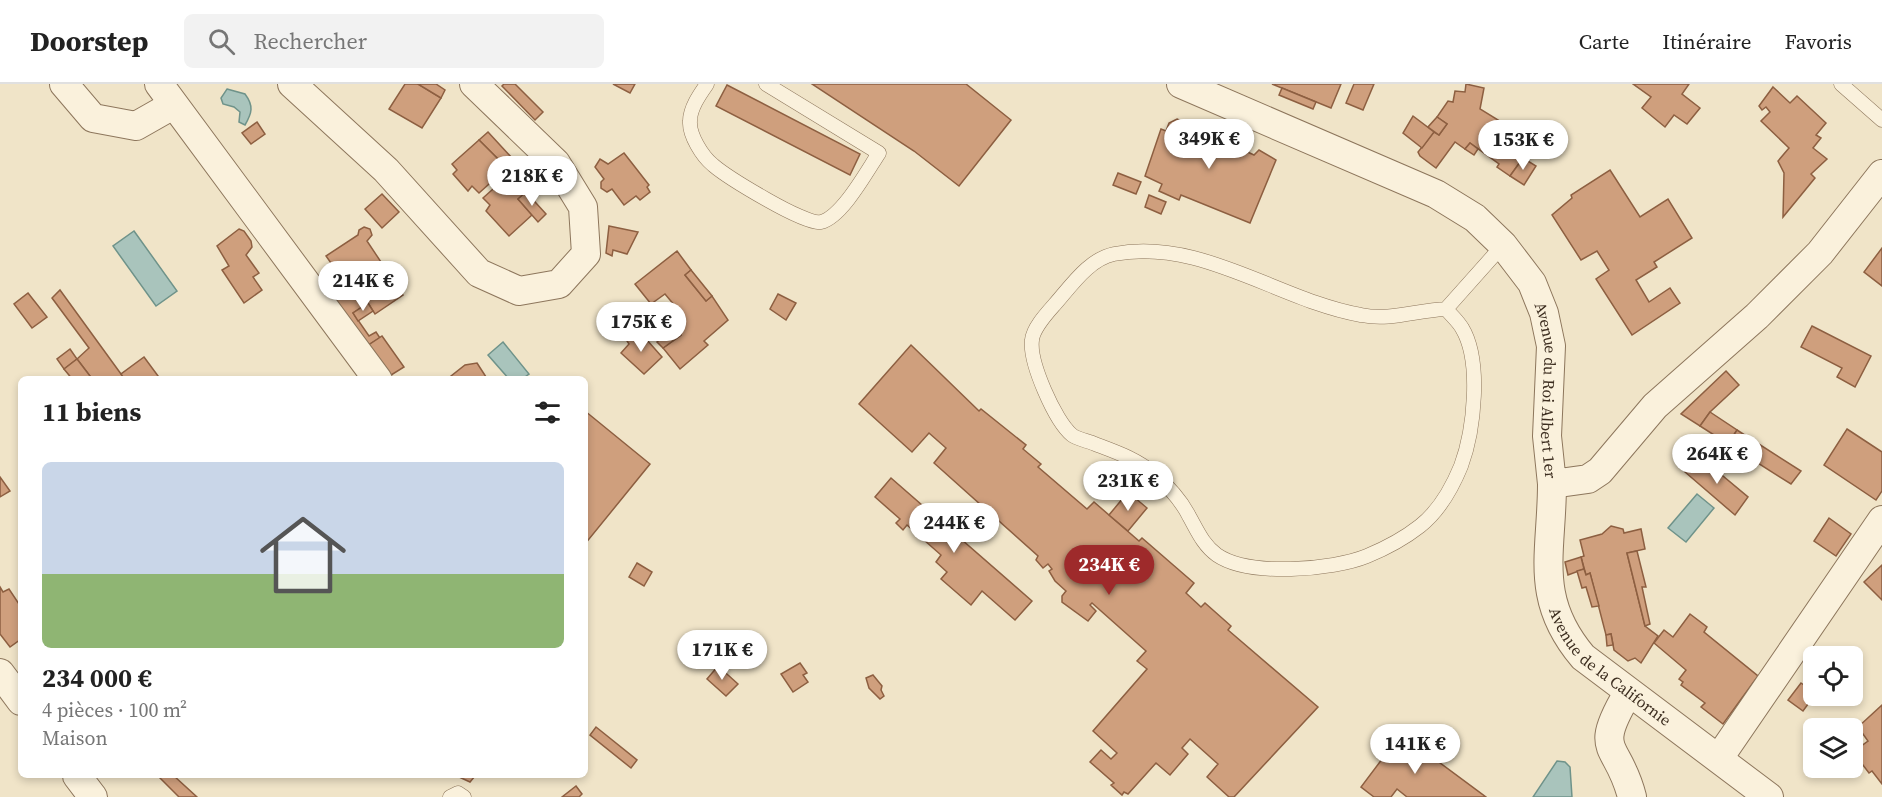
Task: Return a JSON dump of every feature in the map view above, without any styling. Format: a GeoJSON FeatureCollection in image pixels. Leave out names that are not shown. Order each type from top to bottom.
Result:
{"type":"FeatureCollection","features":[{"type":"Feature","properties":{"kind":"street"},"geometry":{"type":"LineString","coordinates":[[64,84],[93,118],[136,126],[166,94],[375,376]]}},
{"type":"Feature","properties":{"kind":"street"},"geometry":{"type":"LineString","coordinates":[[292,84],[386,170],[479,273],[519,291],[559,284],[586,255],[583,207],[556,163],[474,84]]}},
{"type":"Feature","properties":{"kind":"street","name":"Avenue du Roi Albert 1er"},"geometry":{"type":"LineString","coordinates":[[1181,84],[1436,194],[1475,218],[1503,245],[1532,283],[1544,313],[1551,346],[1547,436],[1552,484],[1588,479],[1600,471],[1655,406],[1756,316],[1820,253],[1882,174]]}},
{"type":"Feature","properties":{"kind":"street","name":"Avenue de la Californie"},"geometry":{"type":"LineString","coordinates":[[1552,484],[1547,571],[1558,623],[1583,657],[1769,797]]}},
{"type":"Feature","properties":{"kind":"street"},"geometry":{"type":"LineString","coordinates":[[1719,758],[1882,520]]}},
{"type":"Feature","properties":{"kind":"street"},"geometry":{"type":"LineString","coordinates":[[0,673],[18,697]]}},
{"type":"Feature","properties":{"kind":"street"},"geometry":{"type":"LineString","coordinates":[[1628,693],[1609,728],[1609,740],[1632,797]]}},
{"type":"Feature","properties":{"kind":"street"},"geometry":{"type":"LineString","coordinates":[[79,778],[93,797]]}},
{"type":"Feature","properties":{"kind":"lane"},"geometry":{"type":"LineString","coordinates":[[707,84],[697,100],[689,122],[696,143],[712,165],[800,219],[820,223],[836,215],[879,153],[766,84]]}},
{"type":"Feature","properties":{"kind":"lane"},"geometry":{"type":"LineString","coordinates":[[1841,84],[1882,120]]}},
{"type":"Feature","properties":{"kind":"lane"},"geometry":{"type":"LineString","coordinates":[[1446,309],[1462,327],[1468,342],[1473,399],[1464,454],[1447,496],[1420,526],[1365,556],[1313,568],[1255,569],[1218,556],[1196,532],[1190,517],[1168,486],[1142,464],[1072,435],[1059,415],[1035,364],[1032,338],[1046,315],[1089,266],[1111,254],[1145,251],[1199,260],[1359,315],[1397,318],[1430,310],[1446,309],[1503,245]]}},
{"type":"Feature","properties":{"kind":"lane"},"geometry":{"type":"LineString","coordinates":[[450,797],[458,794],[464,797]]}},
{"type":"Feature","properties":{"kind":"water"},"geometry":{"type":"Polygon","coordinates":[[[227,89],[245,94],[250,102],[251,110],[245,125],[239,122],[240,112],[234,107],[223,104],[221,98],[227,89]]]}},
{"type":"Feature","properties":{"kind":"water"},"geometry":{"type":"Polygon","coordinates":[[[134,231],[177,291],[156,306],[113,246],[134,231]]]}},
{"type":"Feature","properties":{"kind":"water"},"geometry":{"type":"Polygon","coordinates":[[[503,342],[529,374],[506,376],[488,355],[503,342]]]}},
{"type":"Feature","properties":{"kind":"water"},"geometry":{"type":"Polygon","coordinates":[[[1697,494],[1714,508],[1686,542],[1668,528],[1697,494]]]}},
{"type":"Feature","properties":{"kind":"water"},"geometry":{"type":"Polygon","coordinates":[[[1557,761],[1565,762],[1570,767],[1572,797],[1533,797],[1557,761]]]}},
{"type":"Feature","properties":{"kind":"building"},"geometry":{"type":"Polygon","coordinates":[[[405,84],[418,84],[441,98],[422,128],[389,109],[405,84]]]}},
{"type":"Feature","properties":{"kind":"building"},"geometry":{"type":"Polygon","coordinates":[[[418,84],[436,84],[445,90],[441,98],[418,84]]]}},
{"type":"Feature","properties":{"kind":"building"},"geometry":{"type":"Polygon","coordinates":[[[515,84],[543,112],[535,120],[502,86],[515,84]]]}},
{"type":"Feature","properties":{"kind":"building"},"geometry":{"type":"Polygon","coordinates":[[[613,84],[635,84],[630,93],[613,84]]]}},
{"type":"Feature","properties":{"kind":"building"},"geometry":{"type":"Polygon","coordinates":[[[812,84],[966,84],[1011,120],[959,186],[914,151],[812,84]]]}},
{"type":"Feature","properties":{"kind":"building"},"geometry":{"type":"Polygon","coordinates":[[[1272,84],[1341,84],[1331,108],[1272,84]]]}},
{"type":"Feature","properties":{"kind":"building"},"geometry":{"type":"Polygon","coordinates":[[[1354,84],[1374,84],[1363,110],[1346,103],[1354,84]]]}},
{"type":"Feature","properties":{"kind":"building"},"geometry":{"type":"Polygon","coordinates":[[[1466,84],[1484,88],[1480,109],[1524,136],[1513,152],[1523,158],[1510,176],[1497,167],[1499,164],[1470,143],[1465,149],[1455,142],[1436,168],[1418,152],[1434,132],[1439,135],[1447,124],[1437,117],[1448,101],[1453,102],[1455,91],[1465,92],[1466,84]]]}},
{"type":"Feature","properties":{"kind":"building"},"geometry":{"type":"Polygon","coordinates":[[[1633,84],[1689,84],[1682,94],[1700,108],[1687,124],[1674,115],[1665,127],[1642,108],[1651,97],[1633,84]]]}},
{"type":"Feature","properties":{"kind":"building"},"geometry":{"type":"Polygon","coordinates":[[[727,85],[860,154],[850,175],[716,106],[727,85]]]}},
{"type":"Feature","properties":{"kind":"building"},"geometry":{"type":"Polygon","coordinates":[[[1773,87],[1790,103],[1797,96],[1826,123],[1816,135],[1821,138],[1813,148],[1827,159],[1811,174],[1815,178],[1783,217],[1784,173],[1778,161],[1789,148],[1761,121],[1770,112],[1766,107],[1762,110],[1759,106],[1773,87]]]}},
{"type":"Feature","properties":{"kind":"building"},"geometry":{"type":"Polygon","coordinates":[[[1282,88],[1316,102],[1313,109],[1279,95],[1282,88]]]}},
{"type":"Feature","properties":{"kind":"building"},"geometry":{"type":"Polygon","coordinates":[[[1413,116],[1434,132],[1422,148],[1403,133],[1413,116]]]}},
{"type":"Feature","properties":{"kind":"building"},"geometry":{"type":"Polygon","coordinates":[[[1437,117],[1447,124],[1439,135],[1428,127],[1437,117]]]}},
{"type":"Feature","properties":{"kind":"building"},"geometry":{"type":"Polygon","coordinates":[[[1177,119],[1254,155],[1259,150],[1276,160],[1250,223],[1181,195],[1179,200],[1159,191],[1162,184],[1145,176],[1161,129],[1166,131],[1169,123],[1177,119]]]}},
{"type":"Feature","properties":{"kind":"building"},"geometry":{"type":"Polygon","coordinates":[[[257,122],[265,134],[251,144],[242,133],[257,122]]]}},
{"type":"Feature","properties":{"kind":"building"},"geometry":{"type":"Polygon","coordinates":[[[488,132],[512,158],[504,165],[479,140],[488,132]]]}},
{"type":"Feature","properties":{"kind":"building"},"geometry":{"type":"Polygon","coordinates":[[[479,140],[507,168],[479,193],[472,186],[468,191],[453,174],[457,170],[452,164],[479,140]]]}},
{"type":"Feature","properties":{"kind":"building"},"geometry":{"type":"Polygon","coordinates":[[[1470,143],[1478,149],[1474,155],[1465,149],[1470,143]]]}},
{"type":"Feature","properties":{"kind":"building"},"geometry":{"type":"Polygon","coordinates":[[[624,153],[649,185],[647,187],[650,192],[640,200],[636,196],[624,205],[612,189],[607,192],[601,188],[601,182],[604,179],[595,167],[600,159],[608,164],[624,153]]]}},
{"type":"Feature","properties":{"kind":"building"},"geometry":{"type":"Polygon","coordinates":[[[1523,158],[1536,166],[1524,185],[1510,176],[1523,158]]]}},
{"type":"Feature","properties":{"kind":"building"},"geometry":{"type":"Polygon","coordinates":[[[1610,170],[1640,217],[1668,199],[1692,238],[1654,262],[1657,267],[1636,280],[1649,302],[1670,288],[1680,303],[1632,335],[1596,279],[1609,270],[1597,251],[1581,260],[1552,215],[1572,198],[1571,195],[1610,170]]]}},
{"type":"Feature","properties":{"kind":"building"},"geometry":{"type":"Polygon","coordinates":[[[1118,173],[1141,182],[1136,194],[1113,185],[1118,173]]]}},
{"type":"Feature","properties":{"kind":"building"},"geometry":{"type":"Polygon","coordinates":[[[502,181],[511,191],[518,184],[526,192],[518,199],[532,215],[509,236],[486,211],[490,205],[483,198],[502,181]]]}},
{"type":"Feature","properties":{"kind":"building"},"geometry":{"type":"Polygon","coordinates":[[[526,192],[546,214],[538,222],[518,199],[526,192]]]}},
{"type":"Feature","properties":{"kind":"building"},"geometry":{"type":"Polygon","coordinates":[[[382,194],[399,212],[382,228],[365,209],[382,194]]]}},
{"type":"Feature","properties":{"kind":"building"},"geometry":{"type":"Polygon","coordinates":[[[1149,195],[1166,202],[1161,214],[1145,207],[1149,195]]]}},
{"type":"Feature","properties":{"kind":"building"},"geometry":{"type":"Polygon","coordinates":[[[609,226],[638,232],[627,254],[613,250],[612,256],[606,253],[609,226]]]}},
{"type":"Feature","properties":{"kind":"building"},"geometry":{"type":"Polygon","coordinates":[[[364,227],[370,229],[372,235],[367,241],[403,295],[375,314],[368,303],[353,313],[369,336],[376,332],[380,338],[367,346],[322,280],[336,270],[326,256],[358,235],[359,230],[364,227]]]}},
{"type":"Feature","properties":{"kind":"building"},"geometry":{"type":"Polygon","coordinates":[[[239,229],[244,231],[251,241],[252,247],[246,255],[259,273],[253,277],[262,290],[244,303],[222,270],[229,266],[217,246],[239,229]]]}},
{"type":"Feature","properties":{"kind":"building"},"geometry":{"type":"Polygon","coordinates":[[[1882,248],[1882,286],[1864,272],[1882,248]]]}},
{"type":"Feature","properties":{"kind":"building"},"geometry":{"type":"Polygon","coordinates":[[[677,251],[691,270],[685,275],[706,301],[712,296],[728,320],[704,341],[708,345],[680,369],[663,348],[681,335],[674,327],[685,318],[665,294],[651,304],[635,284],[677,251]]]}},
{"type":"Feature","properties":{"kind":"building"},"geometry":{"type":"Polygon","coordinates":[[[691,270],[712,296],[706,301],[685,275],[691,270]]]}},
{"type":"Feature","properties":{"kind":"building"},"geometry":{"type":"Polygon","coordinates":[[[60,290],[122,376],[90,376],[77,359],[89,348],[52,298],[60,290]]]}},
{"type":"Feature","properties":{"kind":"building"},"geometry":{"type":"Polygon","coordinates":[[[28,293],[47,317],[32,328],[14,304],[28,293]]]}},
{"type":"Feature","properties":{"kind":"building"},"geometry":{"type":"Polygon","coordinates":[[[778,294],[796,303],[786,320],[770,309],[778,294]]]}},
{"type":"Feature","properties":{"kind":"building"},"geometry":{"type":"Polygon","coordinates":[[[368,303],[373,311],[358,321],[353,313],[368,303]]]}},
{"type":"Feature","properties":{"kind":"building"},"geometry":{"type":"Polygon","coordinates":[[[1812,326],[1871,356],[1855,387],[1837,377],[1842,368],[1801,347],[1812,326]]]}},
{"type":"Feature","properties":{"kind":"building"},"geometry":{"type":"Polygon","coordinates":[[[674,327],[681,335],[663,348],[657,342],[674,327]]]}},
{"type":"Feature","properties":{"kind":"building"},"geometry":{"type":"Polygon","coordinates":[[[639,331],[662,357],[644,374],[621,353],[629,344],[627,341],[639,331]]]}},
{"type":"Feature","properties":{"kind":"building"},"geometry":{"type":"Polygon","coordinates":[[[382,336],[404,367],[387,376],[367,346],[382,336]]]}},
{"type":"Feature","properties":{"kind":"building"},"geometry":{"type":"Polygon","coordinates":[[[911,345],[979,411],[981,409],[1026,445],[1023,449],[1041,464],[1038,467],[1087,509],[1094,502],[1139,541],[1142,538],[1194,583],[1186,593],[1201,607],[1205,603],[1231,626],[1228,630],[1318,707],[1234,797],[1229,797],[1207,777],[1218,764],[1190,739],[1182,748],[1188,754],[1170,775],[1156,763],[1128,794],[1124,792],[1122,795],[1111,785],[1114,783],[1090,762],[1101,750],[1111,759],[1117,753],[1093,731],[1147,669],[1137,661],[1146,651],[1092,603],[1090,605],[1096,611],[1088,621],[1062,602],[1062,596],[1066,591],[1055,581],[1048,564],[1043,568],[1036,560],[1038,556],[934,463],[946,448],[929,433],[912,452],[859,404],[911,345]]]}},
{"type":"Feature","properties":{"kind":"building"},"geometry":{"type":"Polygon","coordinates":[[[70,349],[77,359],[64,369],[57,359],[70,349]]]}},
{"type":"Feature","properties":{"kind":"building"},"geometry":{"type":"Polygon","coordinates":[[[144,357],[158,376],[122,376],[121,374],[144,357]]]}},
{"type":"Feature","properties":{"kind":"building"},"geometry":{"type":"Polygon","coordinates":[[[77,359],[90,376],[70,376],[64,369],[77,359]]]}},
{"type":"Feature","properties":{"kind":"building"},"geometry":{"type":"Polygon","coordinates":[[[477,363],[485,376],[451,376],[465,365],[477,363]]]}},
{"type":"Feature","properties":{"kind":"building"},"geometry":{"type":"Polygon","coordinates":[[[1726,371],[1739,385],[1710,412],[1700,426],[1681,414],[1726,371]]]}},
{"type":"Feature","properties":{"kind":"building"},"geometry":{"type":"Polygon","coordinates":[[[1710,412],[1737,430],[1728,444],[1700,426],[1710,412]]]}},
{"type":"Feature","properties":{"kind":"building"},"geometry":{"type":"Polygon","coordinates":[[[588,413],[650,464],[588,540],[588,413]]]}},
{"type":"Feature","properties":{"kind":"building"},"geometry":{"type":"Polygon","coordinates":[[[1847,429],[1882,452],[1882,491],[1876,500],[1824,465],[1847,429]]]}},
{"type":"Feature","properties":{"kind":"building"},"geometry":{"type":"Polygon","coordinates":[[[1737,430],[1751,439],[1742,453],[1728,444],[1737,430]]]}},
{"type":"Feature","properties":{"kind":"building"},"geometry":{"type":"Polygon","coordinates":[[[1751,439],[1801,471],[1791,484],[1742,453],[1751,439]]]}},
{"type":"Feature","properties":{"kind":"building"},"geometry":{"type":"Polygon","coordinates":[[[1699,456],[1748,497],[1735,515],[1685,472],[1699,456]]]}},
{"type":"Feature","properties":{"kind":"building"},"geometry":{"type":"Polygon","coordinates":[[[0,477],[10,491],[0,497],[0,477]]]}},
{"type":"Feature","properties":{"kind":"building"},"geometry":{"type":"Polygon","coordinates":[[[891,478],[1032,601],[1015,620],[982,591],[971,605],[941,579],[947,572],[936,562],[941,555],[907,525],[903,530],[896,523],[900,519],[875,497],[891,478]]]}},
{"type":"Feature","properties":{"kind":"building"},"geometry":{"type":"Polygon","coordinates":[[[1128,492],[1147,508],[1128,531],[1109,515],[1128,492]]]}},
{"type":"Feature","properties":{"kind":"building"},"geometry":{"type":"Polygon","coordinates":[[[1829,518],[1851,534],[1836,556],[1814,541],[1829,518]]]}},
{"type":"Feature","properties":{"kind":"building"},"geometry":{"type":"Polygon","coordinates":[[[1611,526],[1623,529],[1624,533],[1641,529],[1645,549],[1627,553],[1645,626],[1658,636],[1641,663],[1635,658],[1628,661],[1614,650],[1611,634],[1606,635],[1590,573],[1586,575],[1581,557],[1584,556],[1580,540],[1602,534],[1611,526]]]}},
{"type":"Feature","properties":{"kind":"building"},"geometry":{"type":"Polygon","coordinates":[[[1637,551],[1646,587],[1642,587],[1650,624],[1645,626],[1627,553],[1637,551]]]}},
{"type":"Feature","properties":{"kind":"building"},"geometry":{"type":"Polygon","coordinates":[[[1581,557],[1584,569],[1568,575],[1565,562],[1581,557]]]}},
{"type":"Feature","properties":{"kind":"building"},"geometry":{"type":"Polygon","coordinates":[[[637,563],[652,572],[644,586],[629,577],[637,563]]]}},
{"type":"Feature","properties":{"kind":"building"},"geometry":{"type":"Polygon","coordinates":[[[1882,565],[1882,600],[1864,582],[1882,565]]]}},
{"type":"Feature","properties":{"kind":"building"},"geometry":{"type":"Polygon","coordinates":[[[1584,569],[1586,575],[1590,573],[1599,606],[1592,607],[1586,587],[1582,588],[1577,571],[1584,569]]]}},
{"type":"Feature","properties":{"kind":"building"},"geometry":{"type":"Polygon","coordinates":[[[0,587],[3,592],[9,589],[18,602],[18,641],[10,647],[0,634],[0,587]]]}},
{"type":"Feature","properties":{"kind":"building"},"geometry":{"type":"Polygon","coordinates":[[[1690,614],[1707,627],[1704,632],[1758,676],[1723,724],[1701,707],[1705,703],[1681,685],[1683,682],[1679,679],[1686,670],[1654,643],[1664,630],[1673,637],[1690,614]]]}},
{"type":"Feature","properties":{"kind":"building"},"geometry":{"type":"Polygon","coordinates":[[[1611,634],[1613,645],[1607,646],[1606,635],[1611,634]]]}},
{"type":"Feature","properties":{"kind":"building"},"geometry":{"type":"Polygon","coordinates":[[[800,663],[807,673],[803,675],[808,682],[793,692],[781,674],[800,663]]]}},
{"type":"Feature","properties":{"kind":"building"},"geometry":{"type":"Polygon","coordinates":[[[718,666],[738,684],[726,696],[707,679],[718,666]]]}},
{"type":"Feature","properties":{"kind":"building"},"geometry":{"type":"Polygon","coordinates":[[[873,675],[882,686],[884,696],[880,699],[869,688],[866,678],[873,675]]]}},
{"type":"Feature","properties":{"kind":"building"},"geometry":{"type":"Polygon","coordinates":[[[1801,683],[1803,684],[1803,706],[1807,706],[1803,711],[1788,700],[1801,683]]]}},
{"type":"Feature","properties":{"kind":"building"},"geometry":{"type":"Polygon","coordinates":[[[1882,705],[1882,784],[1872,771],[1869,773],[1863,765],[1863,745],[1868,741],[1863,734],[1863,722],[1882,705]]]}},
{"type":"Feature","properties":{"kind":"building"},"geometry":{"type":"Polygon","coordinates":[[[596,727],[637,760],[631,768],[590,735],[596,727]]]}},
{"type":"Feature","properties":{"kind":"building"},"geometry":{"type":"Polygon","coordinates":[[[1401,734],[1486,797],[1407,797],[1397,789],[1391,797],[1374,797],[1361,787],[1401,734]]]}},
{"type":"Feature","properties":{"kind":"building"},"geometry":{"type":"Polygon","coordinates":[[[160,778],[176,778],[197,797],[179,797],[160,778]]]}},
{"type":"Feature","properties":{"kind":"building"},"geometry":{"type":"Polygon","coordinates":[[[461,778],[473,778],[470,782],[461,778]]]}},
{"type":"Feature","properties":{"kind":"building"},"geometry":{"type":"Polygon","coordinates":[[[576,786],[582,794],[579,797],[562,797],[576,786]]]}}]}
